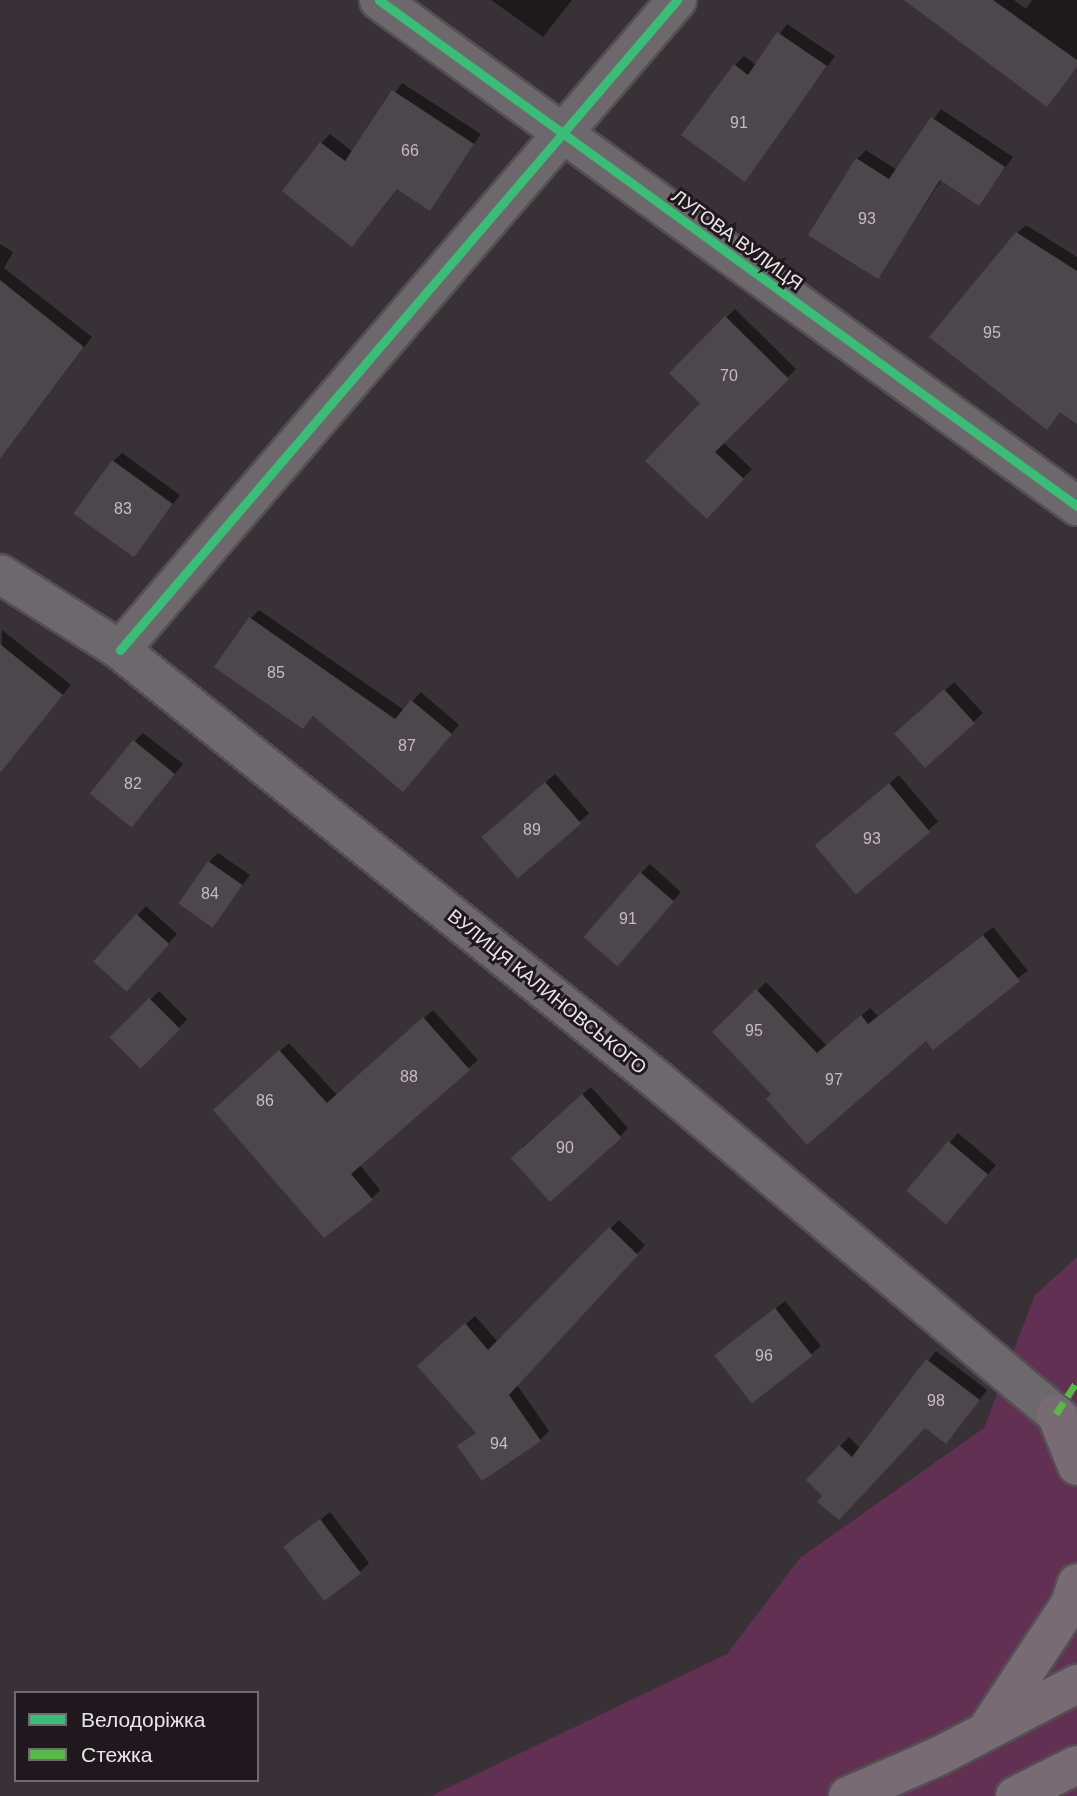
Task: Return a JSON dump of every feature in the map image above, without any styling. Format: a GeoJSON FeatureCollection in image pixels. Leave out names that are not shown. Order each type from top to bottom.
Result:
{"type":"FeatureCollection","features":[{"type":"Feature","properties":{"kind":"highway"},"geometry":{"type":"LineString","coordinates":[[1066,1423],[1077,1466]]}},
{"type":"Feature","properties":{"kind":"highway"},"geometry":{"type":"LineString","coordinates":[[984,1732],[1070,1604],[1077,1583]]}},
{"type":"Feature","properties":{"kind":"highway"},"geometry":{"type":"LineString","coordinates":[[848,1796],[984,1732],[1077,1684]]}},
{"type":"Feature","properties":{"kind":"highway"},"geometry":{"type":"LineString","coordinates":[[1014,1796],[1077,1765]]}},
{"type":"Feature","properties":{"kind":"street","name":"ЛУГОВА ВУЛИЦЯ"},"geometry":{"type":"LineString","coordinates":[[379,0],[563,136],[1077,506]]}},
{"type":"Feature","properties":{"kind":"street"},"geometry":{"type":"LineString","coordinates":[[120,650],[677,0]]}},
{"type":"Feature","properties":{"kind":"street","name":"ВУЛИЦЯ КАЛИНОВСЬКОГО"},"geometry":{"type":"LineString","coordinates":[[0,574],[120,650],[656,1079],[1066,1423]]}},
{"type":"Feature","properties":{"kind":"shaded area"},"geometry":{"type":"Polygon","coordinates":[[[1077,1257],[1077,1796],[431,1796],[727,1654],[800,1558],[984,1428],[1035,1295],[1077,1257]]]}},
{"type":"Feature","properties":{"kind":"building"},"geometry":{"type":"Polygon","coordinates":[[[904,0],[993,0],[1077,60],[1077,67],[1047,107],[904,0]]]}},
{"type":"Feature","properties":{"kind":"building"},"geometry":{"type":"Polygon","coordinates":[[[777,32],[827,66],[745,182],[681,135],[734,64],[748,75],[777,32]]]}},
{"type":"Feature","properties":{"kind":"building"},"geometry":{"type":"Polygon","coordinates":[[[392,90],[474,144],[430,211],[397,189],[352,247],[282,191],[320,142],[345,161],[392,90]]]}},
{"type":"Feature","properties":{"kind":"building"},"geometry":{"type":"Polygon","coordinates":[[[931,117],[1005,167],[979,206],[940,180],[878,279],[808,235],[856,158],[889,179],[931,117]]]}},
{"type":"Feature","properties":{"kind":"building"},"geometry":{"type":"Polygon","coordinates":[[[1016,232],[1077,271],[1077,424],[1060,412],[1047,430],[929,337],[1016,232]]]}},
{"type":"Feature","properties":{"kind":"building"},"geometry":{"type":"Polygon","coordinates":[[[0,280],[84,347],[0,459],[0,280]]]}},
{"type":"Feature","properties":{"kind":"building"},"geometry":{"type":"Polygon","coordinates":[[[725,316],[789,379],[715,452],[744,479],[707,519],[645,461],[700,403],[669,373],[725,316]]]}},
{"type":"Feature","properties":{"kind":"building"},"geometry":{"type":"Polygon","coordinates":[[[112,460],[173,504],[134,557],[73,513],[112,460]]]}},
{"type":"Feature","properties":{"kind":"building"},"geometry":{"type":"Polygon","coordinates":[[[249,617],[395,719],[411,700],[452,734],[403,792],[313,716],[303,729],[214,667],[249,617]]]}},
{"type":"Feature","properties":{"kind":"building"},"geometry":{"type":"Polygon","coordinates":[[[0,644],[63,695],[0,773],[0,644]]]}},
{"type":"Feature","properties":{"kind":"building"},"geometry":{"type":"Polygon","coordinates":[[[944,689],[975,723],[925,768],[894,734],[944,689]]]}},
{"type":"Feature","properties":{"kind":"building"},"geometry":{"type":"Polygon","coordinates":[[[133,740],[175,774],[132,828],[90,794],[133,740]]]}},
{"type":"Feature","properties":{"kind":"building"},"geometry":{"type":"Polygon","coordinates":[[[545,782],[581,824],[518,879],[482,837],[545,782]]]}},
{"type":"Feature","properties":{"kind":"building"},"geometry":{"type":"Polygon","coordinates":[[[889,783],[930,832],[856,894],[815,845],[889,783]]]}},
{"type":"Feature","properties":{"kind":"building"},"geometry":{"type":"Polygon","coordinates":[[[208,861],[242,885],[213,928],[178,904],[208,861]]]}},
{"type":"Feature","properties":{"kind":"building"},"geometry":{"type":"Polygon","coordinates":[[[640,872],[674,902],[618,966],[584,937],[640,872]]]}},
{"type":"Feature","properties":{"kind":"building"},"geometry":{"type":"Polygon","coordinates":[[[136,914],[169,944],[127,992],[93,962],[136,914]]]}},
{"type":"Feature","properties":{"kind":"building"},"geometry":{"type":"Polygon","coordinates":[[[983,935],[1020,981],[933,1050],[926,1041],[807,1145],[766,1099],[771,1094],[712,1032],[756,989],[817,1053],[861,1015],[868,1024],[983,935]]]}},
{"type":"Feature","properties":{"kind":"building"},"geometry":{"type":"Polygon","coordinates":[[[149,998],[180,1029],[141,1069],[109,1038],[149,998]]]}},
{"type":"Feature","properties":{"kind":"building"},"geometry":{"type":"Polygon","coordinates":[[[423,1017],[470,1070],[351,1174],[373,1200],[324,1238],[213,1110],[279,1050],[327,1103],[423,1017]]]}},
{"type":"Feature","properties":{"kind":"building"},"geometry":{"type":"Polygon","coordinates":[[[582,1094],[621,1138],[550,1202],[511,1158],[582,1094]]]}},
{"type":"Feature","properties":{"kind":"building"},"geometry":{"type":"Polygon","coordinates":[[[948,1141],[988,1174],[946,1224],[906,1191],[948,1141]]]}},
{"type":"Feature","properties":{"kind":"building"},"geometry":{"type":"Polygon","coordinates":[[[609,1227],[638,1255],[509,1395],[541,1441],[482,1481],[457,1446],[476,1433],[417,1366],[465,1323],[488,1350],[609,1227]]]}},
{"type":"Feature","properties":{"kind":"building"},"geometry":{"type":"Polygon","coordinates":[[[775,1308],[813,1356],[752,1403],[714,1355],[775,1308]]]}},
{"type":"Feature","properties":{"kind":"building"},"geometry":{"type":"Polygon","coordinates":[[[926,1359],[980,1400],[946,1444],[925,1428],[839,1520],[817,1502],[822,1496],[806,1480],[839,1445],[852,1457],[926,1359]]]}},
{"type":"Feature","properties":{"kind":"building"},"geometry":{"type":"Polygon","coordinates":[[[320,1519],[361,1573],[324,1601],[283,1547],[320,1519]]]}},
{"type":"Feature","properties":{"kind":"marked path"},"geometry":{"type":"LineString","coordinates":[[1056,1414],[1077,1382]]}},
{"type":"Feature","properties":{"kind":"cycle path"},"geometry":{"type":"LineString","coordinates":[[379,0],[1077,506]]}},
{"type":"Feature","properties":{"kind":"cycle path"},"geometry":{"type":"LineString","coordinates":[[120,650],[677,0]]}}]}
